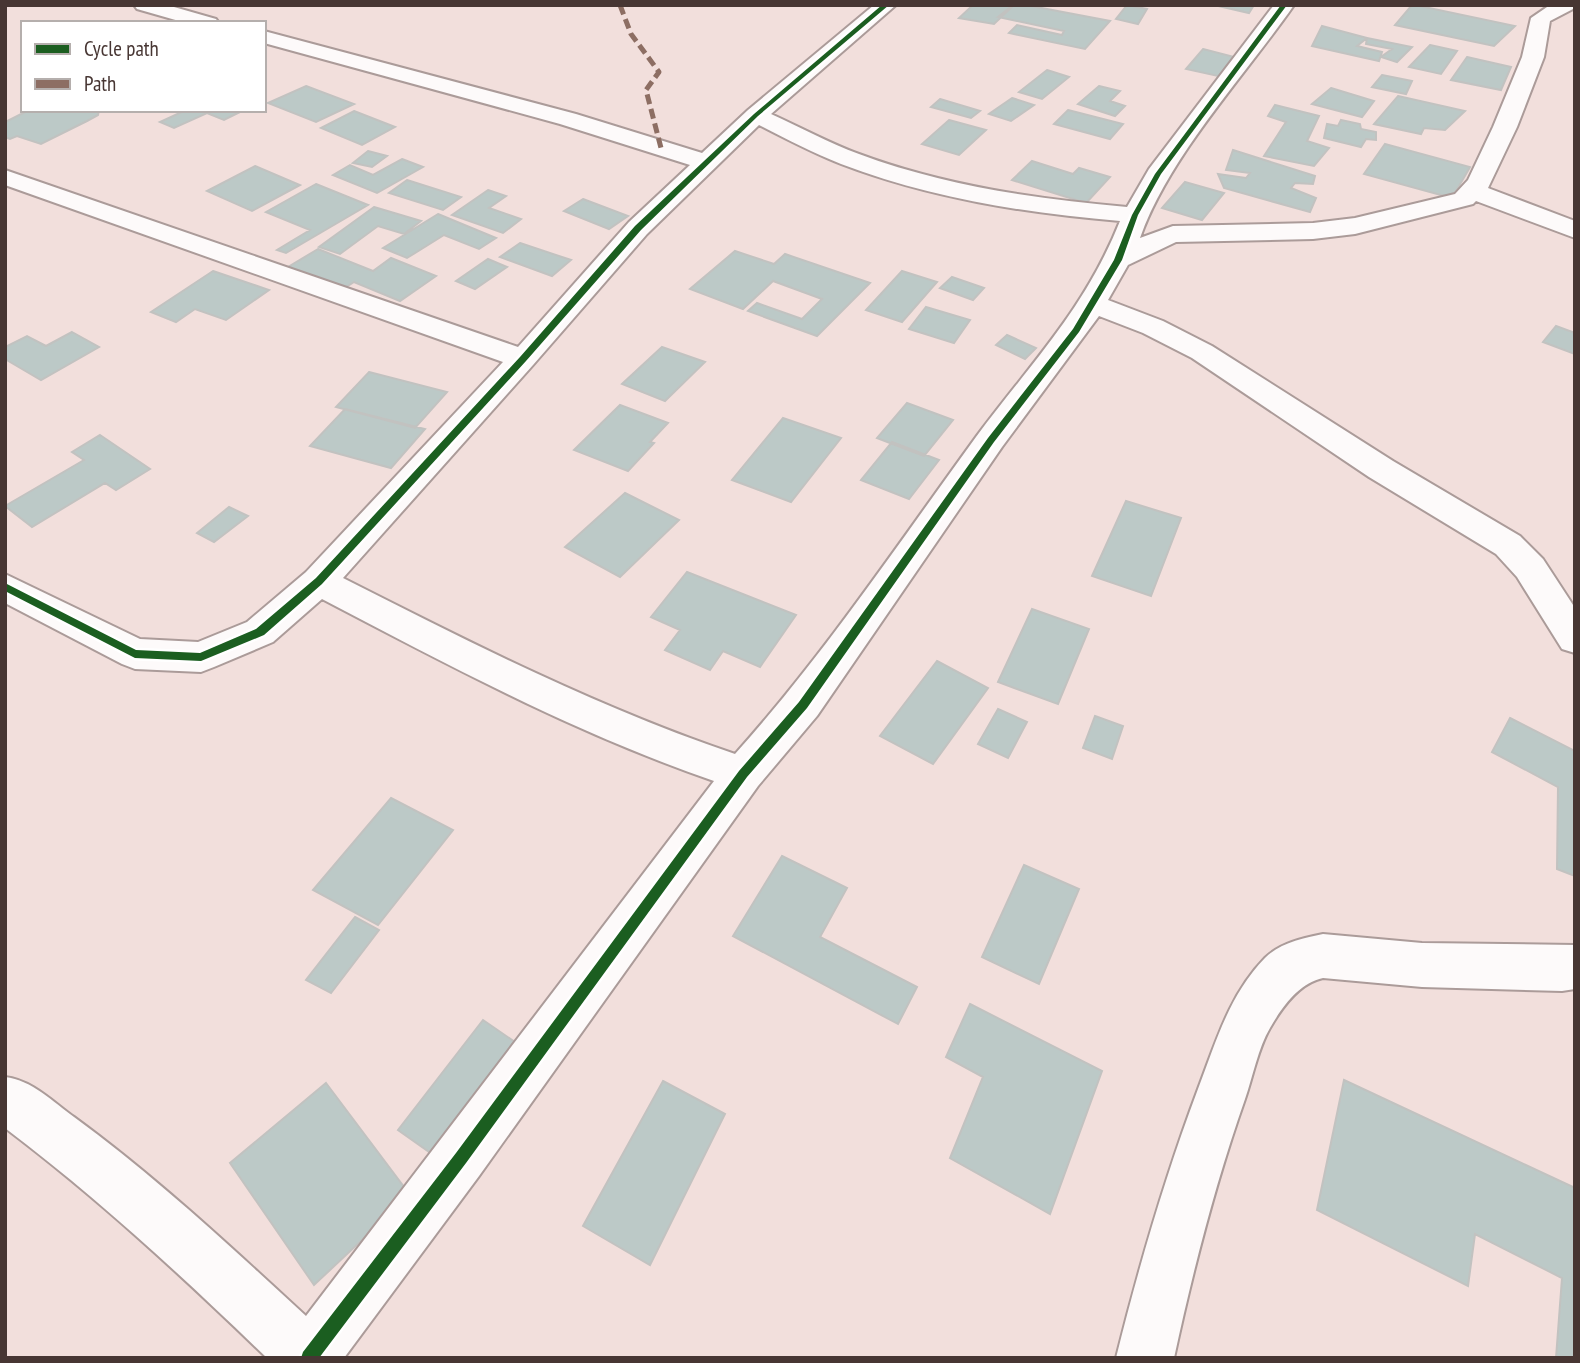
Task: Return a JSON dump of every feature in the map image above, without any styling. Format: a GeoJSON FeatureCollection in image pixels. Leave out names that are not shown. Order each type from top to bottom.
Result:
{"type":"FeatureCollection","features":[{"type":"Feature","properties":{"kind":"street"},"geometry":{"type":"LineString","coordinates":[[144,5],[202,21]]}},
{"type":"Feature","properties":{"kind":"street"},"geometry":{"type":"LineString","coordinates":[[5,1102],[13,1104],[94,1163],[194,1250],[309,1358],[461,1158],[743,774],[803,705],[991,440],[1053,362],[1093,304],[1118,260],[1135,215],[1158,174],[1284,5]]}},
{"type":"Feature","properties":{"kind":"street"},"geometry":{"type":"LineString","coordinates":[[1118,260],[1151,242],[1173,234],[1314,231],[1355,226],[1457,202],[1473,191],[1490,161],[1533,57],[1536,28],[1541,18],[1566,5]]}},
{"type":"Feature","properties":{"kind":"street"},"geometry":{"type":"LineString","coordinates":[[5,587],[135,654],[201,657],[260,632],[319,581],[639,228],[756,115],[881,6]]}},
{"type":"Feature","properties":{"kind":"street"},"geometry":{"type":"LineString","coordinates":[[266,38],[568,119],[706,162]]}},
{"type":"Feature","properties":{"kind":"street"},"geometry":{"type":"LineString","coordinates":[[756,115],[851,159],[915,181],[1026,203],[1135,215]]}},
{"type":"Feature","properties":{"kind":"street"},"geometry":{"type":"LineString","coordinates":[[5,177],[523,359]]}},
{"type":"Feature","properties":{"kind":"street"},"geometry":{"type":"LineString","coordinates":[[1473,191],[1575,230]]}},
{"type":"Feature","properties":{"kind":"street"},"geometry":{"type":"LineString","coordinates":[[1093,304],[1153,327],[1202,352],[1381,469],[1508,545],[1530,568],[1575,639]]}},
{"type":"Feature","properties":{"kind":"street"},"geometry":{"type":"LineString","coordinates":[[319,581],[498,674],[658,745],[743,774]]}},
{"type":"Feature","properties":{"kind":"street"},"geometry":{"type":"LineString","coordinates":[[1145,1358],[1171,1247],[1201,1152],[1250,1016],[1283,972],[1302,960],[1323,956],[1422,965],[1562,970],[1575,967]]}},
{"type":"Feature","properties":{"kind":"building"},"geometry":{"type":"Polygon","coordinates":[[[973,5],[1014,5],[994,24],[959,18],[973,5]]]}},
{"type":"Feature","properties":{"kind":"building"},"geometry":{"type":"Polygon","coordinates":[[[1013,5],[1026,5],[1110,21],[1085,49],[1009,33],[1017,25],[1062,35],[1064,31],[998,17],[1013,5]]]}},
{"type":"Feature","properties":{"kind":"building"},"geometry":{"type":"Polygon","coordinates":[[[1127,5],[1147,9],[1138,24],[1116,19],[1127,5]]]}},
{"type":"Feature","properties":{"kind":"building"},"geometry":{"type":"Polygon","coordinates":[[[1214,5],[1254,5],[1249,13],[1214,5]]]}},
{"type":"Feature","properties":{"kind":"building"},"geometry":{"type":"Polygon","coordinates":[[[1412,5],[1515,26],[1494,46],[1395,25],[1412,5]]]}},
{"type":"Feature","properties":{"kind":"building"},"geometry":{"type":"Polygon","coordinates":[[[1322,26],[1367,38],[1357,46],[1382,52],[1379,61],[1312,46],[1322,26]]]}},
{"type":"Feature","properties":{"kind":"building"},"geometry":{"type":"Polygon","coordinates":[[[1367,38],[1412,47],[1397,62],[1381,57],[1392,49],[1366,44],[1367,38]]]}},
{"type":"Feature","properties":{"kind":"building"},"geometry":{"type":"Polygon","coordinates":[[[1430,45],[1457,51],[1441,74],[1409,67],[1430,45]]]}},
{"type":"Feature","properties":{"kind":"building"},"geometry":{"type":"Polygon","coordinates":[[[1203,49],[1242,59],[1227,78],[1186,69],[1203,49]]]}},
{"type":"Feature","properties":{"kind":"building"},"geometry":{"type":"Polygon","coordinates":[[[1467,57],[1511,67],[1501,90],[1451,80],[1467,57]]]}},
{"type":"Feature","properties":{"kind":"building"},"geometry":{"type":"Polygon","coordinates":[[[1047,70],[1069,77],[1042,99],[1019,92],[1047,70]]]}},
{"type":"Feature","properties":{"kind":"building"},"geometry":{"type":"Polygon","coordinates":[[[1382,75],[1412,81],[1406,94],[1372,87],[1382,75]]]}},
{"type":"Feature","properties":{"kind":"building"},"geometry":{"type":"Polygon","coordinates":[[[306,86],[354,104],[316,122],[268,103],[306,86]]]}},
{"type":"Feature","properties":{"kind":"building"},"geometry":{"type":"Polygon","coordinates":[[[1099,86],[1120,91],[1110,101],[1125,106],[1115,116],[1078,104],[1099,86]]]}},
{"type":"Feature","properties":{"kind":"building"},"geometry":{"type":"Polygon","coordinates":[[[1331,88],[1374,101],[1362,117],[1312,104],[1331,88]]]}},
{"type":"Feature","properties":{"kind":"building"},"geometry":{"type":"Polygon","coordinates":[[[1398,96],[1465,111],[1445,130],[1424,128],[1421,134],[1374,124],[1398,96]]]}},
{"type":"Feature","properties":{"kind":"building"},"geometry":{"type":"Polygon","coordinates":[[[1012,98],[1034,105],[1011,121],[989,114],[1012,98]]]}},
{"type":"Feature","properties":{"kind":"building"},"geometry":{"type":"Polygon","coordinates":[[[940,99],[980,111],[971,118],[931,107],[940,99]]]}},
{"type":"Feature","properties":{"kind":"building"},"geometry":{"type":"Polygon","coordinates":[[[1275,105],[1319,116],[1307,141],[1329,148],[1314,166],[1264,156],[1286,122],[1268,116],[1275,105]]]}},
{"type":"Feature","properties":{"kind":"building"},"geometry":{"type":"Polygon","coordinates":[[[1068,110],[1123,124],[1110,139],[1054,124],[1068,110]]]}},
{"type":"Feature","properties":{"kind":"building"},"geometry":{"type":"Polygon","coordinates":[[[354,111],[395,127],[362,145],[321,128],[354,111]]]}},
{"type":"Feature","properties":{"kind":"building"},"geometry":{"type":"Polygon","coordinates":[[[25,112],[99,112],[98,115],[41,144],[17,136],[10,139],[5,137],[5,122],[25,112]]]}},
{"type":"Feature","properties":{"kind":"building"},"geometry":{"type":"Polygon","coordinates":[[[182,112],[240,112],[224,120],[207,113],[174,128],[160,122],[182,112]]]}},
{"type":"Feature","properties":{"kind":"building"},"geometry":{"type":"Polygon","coordinates":[[[949,120],[986,130],[959,155],[922,144],[949,120]]]}},
{"type":"Feature","properties":{"kind":"building"},"geometry":{"type":"Polygon","coordinates":[[[1341,120],[1360,124],[1361,129],[1376,132],[1376,140],[1366,139],[1361,147],[1324,138],[1327,124],[1338,126],[1341,120]]]}},
{"type":"Feature","properties":{"kind":"building"},"geometry":{"type":"Polygon","coordinates":[[[1385,144],[1470,167],[1452,198],[1364,174],[1385,144]]]}},
{"type":"Feature","properties":{"kind":"building"},"geometry":{"type":"Polygon","coordinates":[[[1233,150],[1315,176],[1313,184],[1295,183],[1291,188],[1316,198],[1310,212],[1224,188],[1218,174],[1246,178],[1250,173],[1226,170],[1233,150]]]}},
{"type":"Feature","properties":{"kind":"building"},"geometry":{"type":"Polygon","coordinates":[[[368,151],[387,156],[372,167],[353,163],[368,151]]]}},
{"type":"Feature","properties":{"kind":"building"},"geometry":{"type":"Polygon","coordinates":[[[402,159],[423,167],[377,193],[333,175],[350,165],[373,175],[402,159]]]}},
{"type":"Feature","properties":{"kind":"building"},"geometry":{"type":"Polygon","coordinates":[[[1032,161],[1073,174],[1079,168],[1110,177],[1086,203],[1012,180],[1032,161]]]}},
{"type":"Feature","properties":{"kind":"building"},"geometry":{"type":"Polygon","coordinates":[[[255,166],[300,185],[252,211],[207,191],[255,166]]]}},
{"type":"Feature","properties":{"kind":"building"},"geometry":{"type":"Polygon","coordinates":[[[407,180],[461,197],[443,210],[389,193],[407,180]]]}},
{"type":"Feature","properties":{"kind":"building"},"geometry":{"type":"Polygon","coordinates":[[[1185,182],[1224,193],[1202,220],[1162,208],[1185,182]]]}},
{"type":"Feature","properties":{"kind":"building"},"geometry":{"type":"Polygon","coordinates":[[[316,184],[368,205],[286,253],[277,250],[310,230],[266,212],[316,184]]]}},
{"type":"Feature","properties":{"kind":"building"},"geometry":{"type":"Polygon","coordinates":[[[488,190],[506,196],[489,208],[521,219],[503,233],[452,215],[488,190]]]}},
{"type":"Feature","properties":{"kind":"building"},"geometry":{"type":"Polygon","coordinates":[[[583,199],[628,216],[609,229],[564,211],[583,199]]]}},
{"type":"Feature","properties":{"kind":"building"},"geometry":{"type":"Polygon","coordinates":[[[374,207],[421,221],[404,234],[378,226],[340,254],[319,247],[374,207]]]}},
{"type":"Feature","properties":{"kind":"building"},"geometry":{"type":"Polygon","coordinates":[[[438,214],[496,238],[479,249],[444,235],[407,258],[383,248],[438,214]]]}},
{"type":"Feature","properties":{"kind":"building"},"geometry":{"type":"Polygon","coordinates":[[[520,243],[571,260],[552,276],[500,257],[520,243]]]}},
{"type":"Feature","properties":{"kind":"building"},"geometry":{"type":"Polygon","coordinates":[[[318,249],[373,271],[391,258],[436,276],[400,301],[354,282],[332,296],[278,273],[318,249]]]}},
{"type":"Feature","properties":{"kind":"building"},"geometry":{"type":"Polygon","coordinates":[[[735,251],[774,264],[785,254],[870,283],[817,336],[748,311],[757,303],[802,319],[822,299],[773,281],[743,309],[690,289],[735,251]]]}},
{"type":"Feature","properties":{"kind":"building"},"geometry":{"type":"Polygon","coordinates":[[[488,259],[507,267],[475,289],[456,281],[488,259]]]}},
{"type":"Feature","properties":{"kind":"building"},"geometry":{"type":"Polygon","coordinates":[[[213,271],[269,290],[226,320],[195,309],[176,322],[151,312],[213,271]]]}},
{"type":"Feature","properties":{"kind":"building"},"geometry":{"type":"Polygon","coordinates":[[[902,271],[937,282],[902,322],[866,310],[902,271]]]}},
{"type":"Feature","properties":{"kind":"building"},"geometry":{"type":"Polygon","coordinates":[[[952,277],[984,288],[973,300],[940,288],[952,277]]]}},
{"type":"Feature","properties":{"kind":"building"},"geometry":{"type":"Polygon","coordinates":[[[926,307],[970,320],[954,343],[909,329],[926,307]]]}},
{"type":"Feature","properties":{"kind":"building"},"geometry":{"type":"Polygon","coordinates":[[[1556,326],[1575,333],[1575,354],[1543,342],[1556,326]]]}},
{"type":"Feature","properties":{"kind":"building"},"geometry":{"type":"Polygon","coordinates":[[[72,332],[99,347],[41,380],[5,359],[5,347],[27,336],[46,346],[72,332]]]}},
{"type":"Feature","properties":{"kind":"building"},"geometry":{"type":"Polygon","coordinates":[[[1007,335],[1036,348],[1025,359],[996,345],[1007,335]]]}},
{"type":"Feature","properties":{"kind":"building"},"geometry":{"type":"Polygon","coordinates":[[[662,347],[705,362],[665,401],[622,384],[662,347]]]}},
{"type":"Feature","properties":{"kind":"building"},"geometry":{"type":"Polygon","coordinates":[[[369,372],[447,392],[415,428],[336,407],[369,372]]]}},
{"type":"Feature","properties":{"kind":"building"},"geometry":{"type":"Polygon","coordinates":[[[907,403],[953,420],[924,456],[877,438],[907,403]]]}},
{"type":"Feature","properties":{"kind":"building"},"geometry":{"type":"Polygon","coordinates":[[[620,405],[668,423],[628,471],[574,450],[620,405]]]}},
{"type":"Feature","properties":{"kind":"building"},"geometry":{"type":"Polygon","coordinates":[[[345,409],[425,429],[391,468],[310,446],[345,409]]]}},
{"type":"Feature","properties":{"kind":"building"},"geometry":{"type":"Polygon","coordinates":[[[783,418],[841,438],[791,502],[732,480],[783,418]]]}},
{"type":"Feature","properties":{"kind":"building"},"geometry":{"type":"Polygon","coordinates":[[[100,435],[150,469],[116,490],[105,483],[32,527],[5,506],[84,460],[72,452],[100,435]]]}},
{"type":"Feature","properties":{"kind":"building"},"geometry":{"type":"Polygon","coordinates":[[[892,442],[939,460],[909,499],[861,480],[892,442]]]}},
{"type":"Feature","properties":{"kind":"building"},"geometry":{"type":"Polygon","coordinates":[[[625,493],[679,520],[620,577],[565,547],[625,493]]]}},
{"type":"Feature","properties":{"kind":"building"},"geometry":{"type":"Polygon","coordinates":[[[1126,501],[1181,518],[1151,596],[1092,576],[1126,501]]]}},
{"type":"Feature","properties":{"kind":"building"},"geometry":{"type":"Polygon","coordinates":[[[229,507],[248,516],[214,542],[197,533],[229,507]]]}},
{"type":"Feature","properties":{"kind":"building"},"geometry":{"type":"Polygon","coordinates":[[[687,572],[796,615],[760,667],[723,651],[710,670],[665,650],[680,630],[651,617],[687,572]]]}},
{"type":"Feature","properties":{"kind":"building"},"geometry":{"type":"Polygon","coordinates":[[[1032,609],[1089,629],[1058,704],[998,682],[1032,609]]]}},
{"type":"Feature","properties":{"kind":"building"},"geometry":{"type":"Polygon","coordinates":[[[937,661],[988,688],[933,764],[880,736],[937,661]]]}},
{"type":"Feature","properties":{"kind":"building"},"geometry":{"type":"Polygon","coordinates":[[[998,709],[1027,722],[1008,758],[978,744],[998,709]]]}},
{"type":"Feature","properties":{"kind":"building"},"geometry":{"type":"Polygon","coordinates":[[[1095,716],[1123,726],[1112,759],[1083,748],[1095,716]]]}},
{"type":"Feature","properties":{"kind":"building"},"geometry":{"type":"Polygon","coordinates":[[[1510,718],[1575,751],[1575,876],[1557,869],[1558,787],[1492,752],[1510,718]]]}},
{"type":"Feature","properties":{"kind":"building"},"geometry":{"type":"Polygon","coordinates":[[[391,798],[453,830],[378,925],[313,890],[391,798]]]}},
{"type":"Feature","properties":{"kind":"building"},"geometry":{"type":"Polygon","coordinates":[[[782,856],[847,888],[820,937],[917,987],[898,1024],[733,936],[782,856]]]}},
{"type":"Feature","properties":{"kind":"building"},"geometry":{"type":"Polygon","coordinates":[[[1024,865],[1079,889],[1039,984],[982,957],[1024,865]]]}},
{"type":"Feature","properties":{"kind":"building"},"geometry":{"type":"Polygon","coordinates":[[[355,917],[379,930],[331,993],[306,980],[355,917]]]}},
{"type":"Feature","properties":{"kind":"building"},"geometry":{"type":"Polygon","coordinates":[[[970,1004],[1102,1071],[1050,1214],[950,1158],[983,1077],[946,1057],[970,1004]]]}},
{"type":"Feature","properties":{"kind":"building"},"geometry":{"type":"Polygon","coordinates":[[[483,1020],[525,1049],[442,1161],[398,1130],[483,1020]]]}},
{"type":"Feature","properties":{"kind":"building"},"geometry":{"type":"Polygon","coordinates":[[[1344,1080],[1575,1188],[1575,1358],[1556,1358],[1562,1278],[1475,1234],[1468,1286],[1317,1210],[1344,1080]]]}},
{"type":"Feature","properties":{"kind":"building"},"geometry":{"type":"Polygon","coordinates":[[[663,1081],[725,1114],[650,1265],[583,1226],[663,1081]]]}},
{"type":"Feature","properties":{"kind":"building"},"geometry":{"type":"Polygon","coordinates":[[[326,1083],[410,1195],[314,1285],[230,1163],[326,1083]]]}},
{"type":"Feature","properties":{"kind":"marked path"},"geometry":{"type":"LineString","coordinates":[[620,5],[631,34],[659,72],[646,90],[661,148]]}},
{"type":"Feature","properties":{"kind":"cycle path"},"geometry":{"type":"LineString","coordinates":[[5,587],[135,654],[201,657],[260,632],[319,581],[523,359],[638,228],[756,115],[886,5]]}},
{"type":"Feature","properties":{"kind":"cycle path"},"geometry":{"type":"LineString","coordinates":[[309,1358],[461,1158],[743,774],[803,705],[991,440],[1076,330],[1118,260],[1135,215],[1158,174],[1284,5]]}}]}
